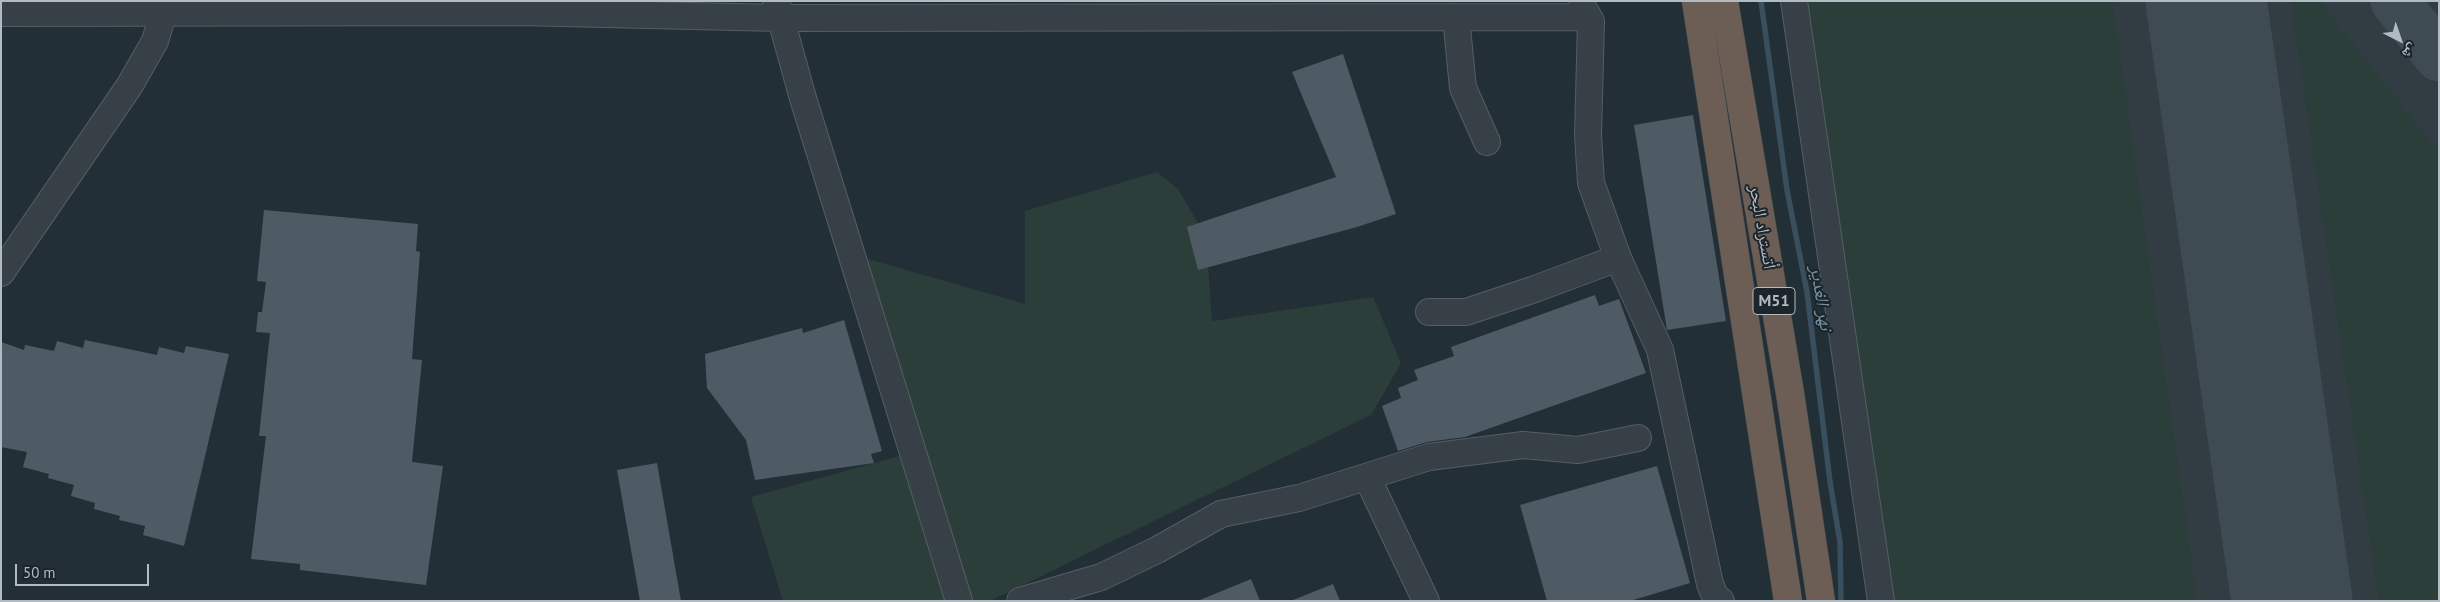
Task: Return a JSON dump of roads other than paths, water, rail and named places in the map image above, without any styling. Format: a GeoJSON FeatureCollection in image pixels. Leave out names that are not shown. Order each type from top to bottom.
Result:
{"type":"FeatureCollection","features":[{"type":"Feature","properties":{"kind":"highway","name":"أتستراد البحر"},"geometry":{"type":"LineString","coordinates":[[1696,1],[1788,601]]}},
{"type":"Feature","properties":{"kind":"highway","name":"أتستراد البحر"},"geometry":{"type":"LineString","coordinates":[[1724,1],[1790,393],[1821,601]]}},
{"type":"Feature","properties":{"kind":"street"},"geometry":{"type":"LineString","coordinates":[[1794,1],[1882,601]]}},
{"type":"Feature","properties":{"kind":"street"},"geometry":{"type":"LineString","coordinates":[[1,273],[130,84],[154,41],[167,6]]}},
{"type":"Feature","properties":{"kind":"street"},"geometry":{"type":"LineString","coordinates":[[1,13],[167,6],[518,12],[778,9],[1430,9],[1456,17],[1576,18],[1585,11]]}},
{"type":"Feature","properties":{"kind":"street"},"geometry":{"type":"LineString","coordinates":[[778,9],[959,601]]}},
{"type":"Feature","properties":{"kind":"street"},"geometry":{"type":"LineString","coordinates":[[1585,11],[1590,183],[1618,258],[1660,350],[1710,584],[1715,596],[1721,601]]}},
{"type":"Feature","properties":{"kind":"street"},"geometry":{"type":"LineString","coordinates":[[1456,17],[1463,88],[1487,142]]}},
{"type":"Feature","properties":{"kind":"street"},"geometry":{"type":"LineString","coordinates":[[1429,312],[1466,312],[1618,258]]}},
{"type":"Feature","properties":{"kind":"street"},"geometry":{"type":"LineString","coordinates":[[1020,601],[1101,577],[1158,550],[1220,514],[1299,498],[1429,457],[1524,446],[1578,450],[1638,438]]}},
{"type":"Feature","properties":{"kind":"street"},"geometry":{"type":"LineString","coordinates":[[1367,477],[1426,601]]}},
{"type":"Feature","properties":{"kind":"waterway","name":"نهر الغدير"},"geometry":{"type":"LineString","coordinates":[[1761,1],[1787,190],[1807,292],[1830,482],[1840,542],[1841,601]]}}]}
